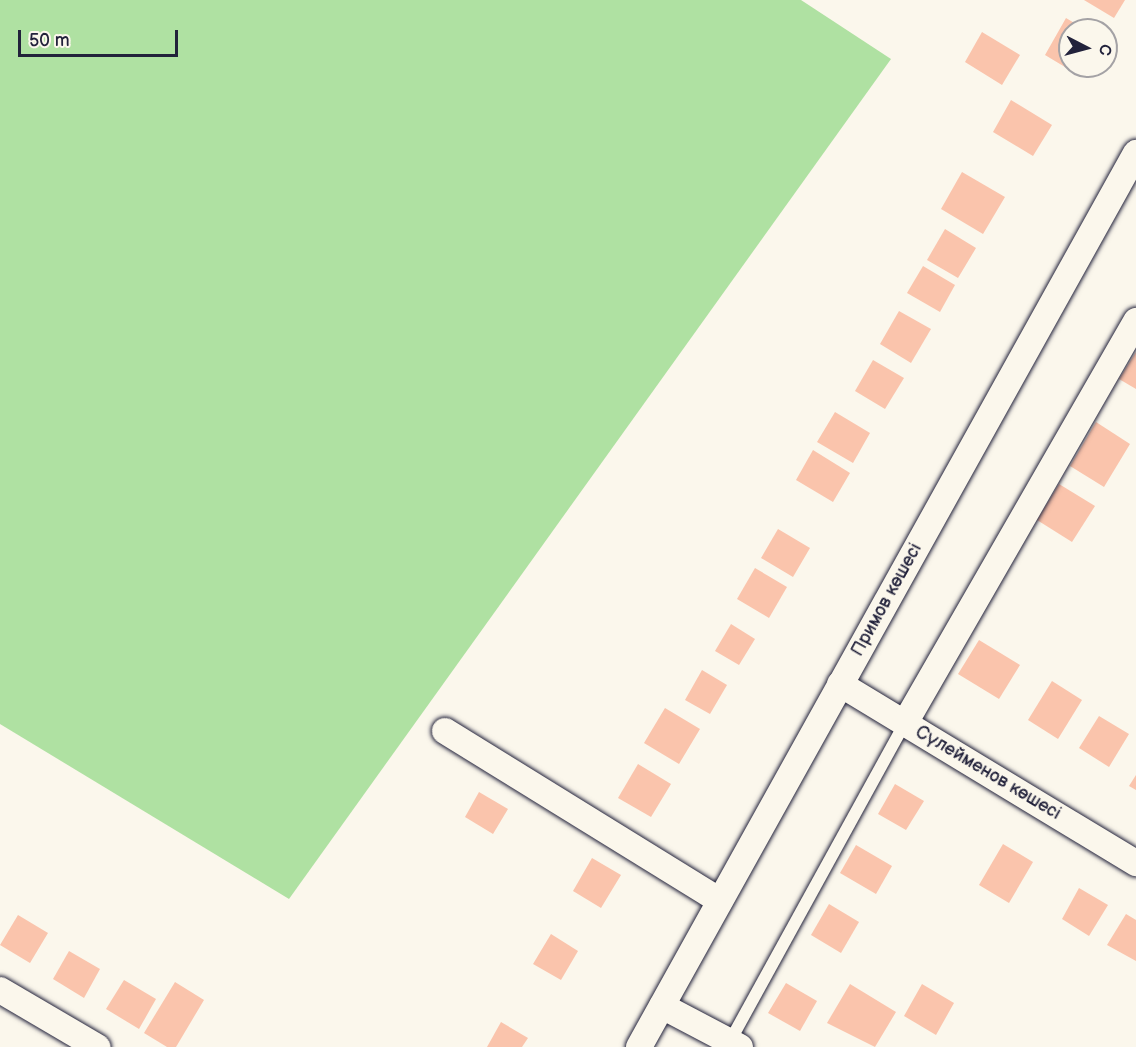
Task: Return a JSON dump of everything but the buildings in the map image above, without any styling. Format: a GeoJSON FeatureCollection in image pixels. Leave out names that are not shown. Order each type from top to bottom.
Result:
{"type":"FeatureCollection","features":[{"type":"Feature","properties":{"kind":"street","name":"Примов көшесі"},"geometry":{"type":"LineString","coordinates":[[639,1047],[1136,153]]}},
{"type":"Feature","properties":{"kind":"street"},"geometry":{"type":"LineString","coordinates":[[905,723],[1136,321]]}},
{"type":"Feature","properties":{"kind":"street","name":"Сүлейменов көшесі"},"geometry":{"type":"LineString","coordinates":[[840,684],[1136,863]]}},
{"type":"Feature","properties":{"kind":"street"},"geometry":{"type":"LineString","coordinates":[[445,731],[720,901]]}},
{"type":"Feature","properties":{"kind":"street"},"geometry":{"type":"LineString","coordinates":[[0,990],[97,1047]]}},
{"type":"Feature","properties":{"kind":"street"},"geometry":{"type":"LineString","coordinates":[[662,1006],[732,1045]]}},
{"type":"Feature","properties":{"kind":"lane"},"geometry":{"type":"LineString","coordinates":[[732,1045],[905,723]]}},
{"type":"Feature","properties":{"kind":"green space"},"geometry":{"type":"Polygon","coordinates":[[[0,0],[801,0],[891,59],[289,899],[0,724],[0,0]]]}}]}
